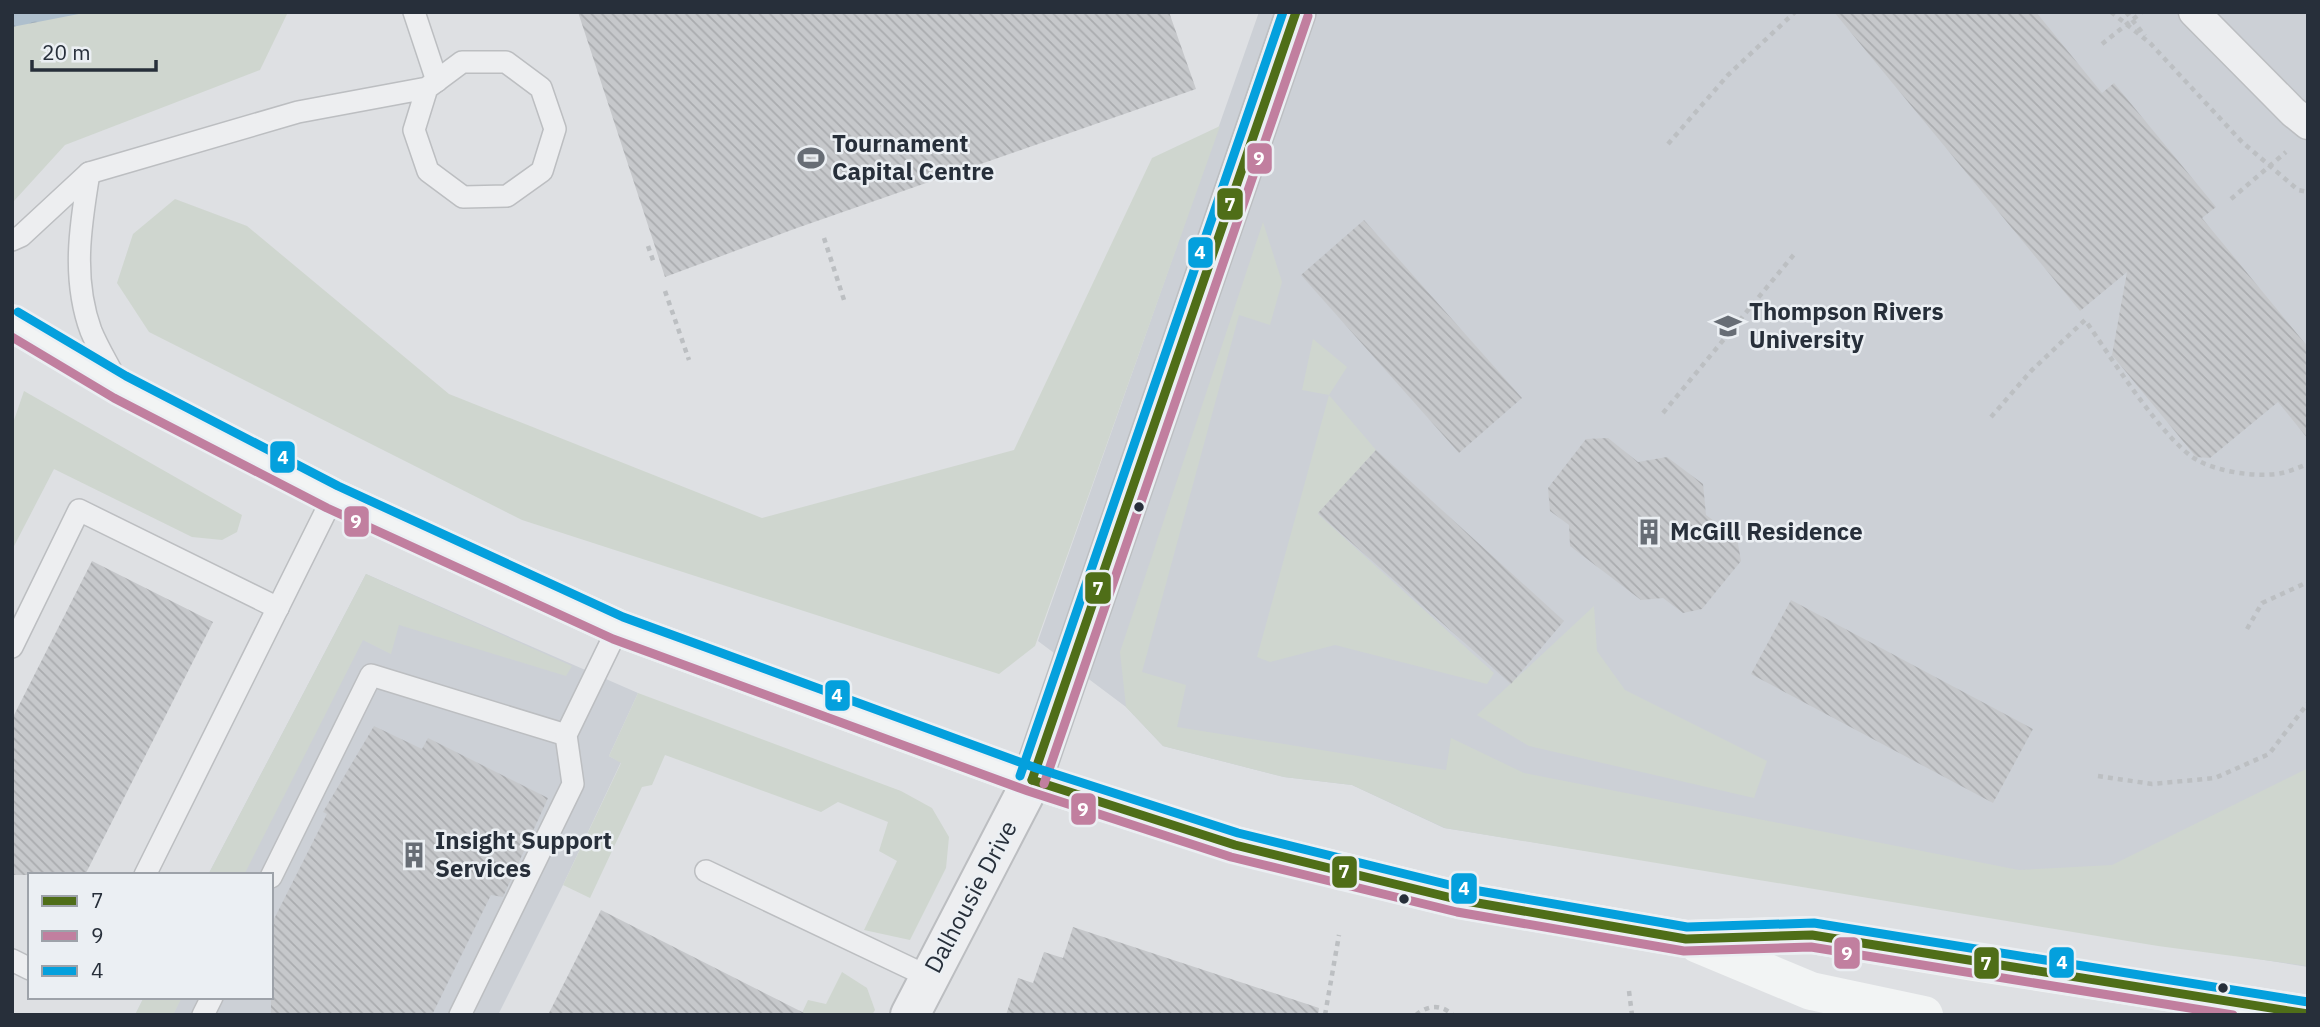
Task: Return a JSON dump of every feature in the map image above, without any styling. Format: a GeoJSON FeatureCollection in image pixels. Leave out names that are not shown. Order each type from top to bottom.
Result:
{"type":"FeatureCollection","features":[{"type":"Feature","properties":{"kind":"main road"},"geometry":{"type":"LineString","coordinates":[[13,323],[120,387],[333,497],[618,628],[1032,780],[1248,848],[1460,900],[1686,939],[1812,935],[2308,1014]]}},
{"type":"Feature","properties":{"kind":"main road"},"geometry":{"type":"LineString","coordinates":[[1686,939],[1811,991],[1924,1015]]}},
{"type":"Feature","properties":{"kind":"street","name":"Dalhousie Drive"},"geometry":{"type":"LineString","coordinates":[[917,1004],[1032,780],[1296,12]]}},
{"type":"Feature","properties":{"kind":"street"},"geometry":{"type":"LineString","coordinates":[[2194,12],[2308,124]]}},
{"type":"Feature","properties":{"kind":"lane"},"geometry":{"type":"LineString","coordinates":[[12,240],[22,236],[89,173],[298,112],[432,85],[463,62],[506,62],[541,88],[555,129],[542,171],[507,197],[463,197],[428,172],[414,130],[432,85],[414,12]]}},
{"type":"Feature","properties":{"kind":"lane"},"geometry":{"type":"LineString","coordinates":[[89,173],[79,237],[80,287],[91,331],[120,387]]}},
{"type":"Feature","properties":{"kind":"lane"},"geometry":{"type":"LineString","coordinates":[[146,873],[333,497]]}},
{"type":"Feature","properties":{"kind":"lane"},"geometry":{"type":"LineString","coordinates":[[12,647],[79,510],[278,608]]}},
{"type":"Feature","properties":{"kind":"lane"},"geometry":{"type":"LineString","coordinates":[[460,1015],[573,784],[566,735],[618,628]]}},
{"type":"Feature","properties":{"kind":"lane"},"geometry":{"type":"LineString","coordinates":[[273,873],[371,675],[566,735]]}},
{"type":"Feature","properties":{"kind":"lane"},"geometry":{"type":"LineString","coordinates":[[706,871],[917,1004]]}},
{"type":"Feature","properties":{"kind":"lane"},"geometry":{"type":"LineString","coordinates":[[12,960],[28,968]]}},
{"type":"Feature","properties":{"kind":"lane"},"geometry":{"type":"LineString","coordinates":[[203,1015],[211,999]]}},
{"type":"Feature","properties":{"kind":"path"},"geometry":{"type":"LineString","coordinates":[[1668,144],[1728,75],[1795,12]]}},
{"type":"Feature","properties":{"kind":"path"},"geometry":{"type":"LineString","coordinates":[[2111,12],[2150,43]]}},
{"type":"Feature","properties":{"kind":"path"},"geometry":{"type":"LineString","coordinates":[[2126,12],[2150,43],[2242,142],[2298,190],[2308,192]]}},
{"type":"Feature","properties":{"kind":"path"},"geometry":{"type":"LineString","coordinates":[[2102,44],[2142,12]]}},
{"type":"Feature","properties":{"kind":"path"},"geometry":{"type":"LineString","coordinates":[[2231,199],[2289,149]]}},
{"type":"Feature","properties":{"kind":"path"},"geometry":{"type":"LineString","coordinates":[[824,238],[845,303]]}},
{"type":"Feature","properties":{"kind":"path"},"geometry":{"type":"LineString","coordinates":[[648,246],[654,263]]}},
{"type":"Feature","properties":{"kind":"path"},"geometry":{"type":"LineString","coordinates":[[1663,413],[1796,252]]}},
{"type":"Feature","properties":{"kind":"path"},"geometry":{"type":"LineString","coordinates":[[665,291],[689,360]]}},
{"type":"Feature","properties":{"kind":"path"},"geometry":{"type":"LineString","coordinates":[[1991,417],[2031,371],[2085,320],[2152,414],[2196,460],[2218,469],[2268,475],[2308,464]]}},
{"type":"Feature","properties":{"kind":"path"},"geometry":{"type":"LineString","coordinates":[[2247,629],[2262,603],[2281,592],[2308,582]]}},
{"type":"Feature","properties":{"kind":"path"},"geometry":{"type":"LineString","coordinates":[[2098,776],[2152,784],[2215,778],[2269,754],[2308,703]]}},
{"type":"Feature","properties":{"kind":"path"},"geometry":{"type":"LineString","coordinates":[[1325,1015],[1339,935]]}},
{"type":"Feature","properties":{"kind":"path"},"geometry":{"type":"LineString","coordinates":[[1629,991],[1632,1015]]}},
{"type":"Feature","properties":{"kind":"path"},"geometry":{"type":"LineString","coordinates":[[1416,1015],[1433,1006],[1453,1015]]}},
{"type":"Feature","properties":{"kind":"shaded area"},"geometry":{"type":"Polygon","coordinates":[[[12,12],[288,12],[260,70],[65,145],[14,201],[12,12]]]}},
{"type":"Feature","properties":{"kind":"shaded area","name":"Thompson Rivers University"},"geometry":{"type":"Polygon","coordinates":[[[1259,12],[2308,12],[2308,967],[1444,828],[1352,785],[1284,777],[1163,746],[1126,707],[1038,641],[1259,12]]]}},
{"type":"Feature","properties":{"kind":"shaded area"},"geometry":{"type":"Polygon","coordinates":[[[1220,126],[1035,646],[999,674],[522,520],[149,332],[117,283],[133,234],[175,199],[247,226],[449,394],[762,518],[1014,450],[1152,158],[1220,126]]]}},
{"type":"Feature","properties":{"kind":"shaded area"},"geometry":{"type":"Polygon","coordinates":[[[1263,222],[1282,282],[1270,325],[1239,315],[1142,672],[1186,685],[1177,727],[1446,770],[1451,738],[1524,773],[2019,870],[2112,865],[2308,768],[2308,966],[2158,946],[1445,828],[1352,785],[1284,777],[1163,746],[1126,707],[1120,652],[1263,222]]]}},
{"type":"Feature","properties":{"kind":"shaded area"},"geometry":{"type":"Polygon","coordinates":[[[1313,339],[1347,367],[1329,395],[1302,390],[1313,339]]]}},
{"type":"Feature","properties":{"kind":"shaded area"},"geometry":{"type":"Polygon","coordinates":[[[24,391],[242,515],[237,532],[222,540],[192,537],[54,469],[12,550],[12,426],[24,391]]]}},
{"type":"Feature","properties":{"kind":"shaded area"},"geometry":{"type":"Polygon","coordinates":[[[1329,395],[1376,450],[1318,514],[1494,673],[1487,684],[1335,645],[1270,662],[1257,657],[1329,395]]]}},
{"type":"Feature","properties":{"kind":"shaded area"},"geometry":{"type":"Polygon","coordinates":[[[366,574],[638,693],[609,756],[621,762],[498,1015],[135,1015],[143,999],[273,999],[273,873],[209,873],[366,574]]]}},
{"type":"Feature","properties":{"kind":"shaded area"},"geometry":{"type":"Polygon","coordinates":[[[366,574],[572,666],[566,676],[399,625],[391,654],[363,640],[245,873],[209,873],[366,574]]]}},
{"type":"Feature","properties":{"kind":"shaded area"},"geometry":{"type":"Polygon","coordinates":[[[1594,606],[1597,651],[1625,690],[1767,761],[1754,798],[1529,746],[1477,715],[1594,606]]]}},
{"type":"Feature","properties":{"kind":"shaded area"},"geometry":{"type":"Polygon","coordinates":[[[638,693],[901,791],[932,808],[949,837],[946,868],[910,940],[864,930],[897,861],[879,851],[888,822],[838,802],[821,812],[665,755],[652,785],[642,787],[590,898],[563,885],[621,763],[609,756],[638,693]]]}},
{"type":"Feature","properties":{"kind":"shaded area"},"geometry":{"type":"Polygon","coordinates":[[[842,972],[867,988],[875,1010],[872,1015],[801,1015],[808,1000],[826,1004],[842,972]]]}},
{"type":"Feature","properties":{"kind":"shaded area"},"geometry":{"type":"Polygon","coordinates":[[[143,999],[181,999],[173,1015],[135,1015],[143,999]]]}},
{"type":"Feature","properties":{"kind":"water"},"geometry":{"type":"Polygon","coordinates":[[[12,12],[89,12],[12,27],[12,12]]]}},
{"type":"Feature","properties":{"kind":"building","name":"Tournament Capital Centre"},"geometry":{"type":"Polygon","coordinates":[[[578,12],[1169,12],[1196,89],[797,228],[665,277],[578,12]]]}},
{"type":"Feature","properties":{"kind":"building"},"geometry":{"type":"Polygon","coordinates":[[[1834,12],[2036,12],[2102,93],[2114,83],[2216,207],[2202,218],[2308,347],[2308,439],[2278,402],[2210,458],[2196,457],[2112,355],[2127,272],[2080,311],[1834,12]]]}},
{"type":"Feature","properties":{"kind":"building"},"geometry":{"type":"Polygon","coordinates":[[[1364,220],[1522,398],[1459,453],[1301,275],[1364,220]]]}},
{"type":"Feature","properties":{"kind":"building","name":"McGill Residence"},"geometry":{"type":"Polygon","coordinates":[[[1608,438],[1638,462],[1667,457],[1703,484],[1706,515],[1737,538],[1741,561],[1702,609],[1683,613],[1663,598],[1641,600],[1570,546],[1569,525],[1550,511],[1548,488],[1586,439],[1608,438]]]}},
{"type":"Feature","properties":{"kind":"building"},"geometry":{"type":"Polygon","coordinates":[[[1376,450],[1564,621],[1511,684],[1318,513],[1376,450]]]}},
{"type":"Feature","properties":{"kind":"building"},"geometry":{"type":"Polygon","coordinates":[[[92,561],[213,622],[86,873],[12,875],[12,719],[92,561]]]}},
{"type":"Feature","properties":{"kind":"building"},"geometry":{"type":"Polygon","coordinates":[[[1791,600],[2033,729],[1993,803],[1751,674],[1791,600]]]}},
{"type":"Feature","properties":{"kind":"building","name":"Insight Support Services"},"geometry":{"type":"Polygon","coordinates":[[[374,726],[422,749],[428,738],[548,798],[503,897],[491,895],[432,1015],[271,1015],[273,921],[327,814],[323,812],[374,726]]]}},
{"type":"Feature","properties":{"kind":"building"},"geometry":{"type":"Polygon","coordinates":[[[601,910],[808,1015],[548,1015],[601,910]]]}},
{"type":"Feature","properties":{"kind":"building"},"geometry":{"type":"Polygon","coordinates":[[[1073,927],[1319,1008],[1318,1015],[1006,1015],[1018,978],[1033,983],[1044,952],[1063,958],[1073,927]]]}},
{"type":"Feature","properties":{"kind":"transit line","name":"4"},"geometry":{"type":"LineString","coordinates":[[1020,776],[1283,12]]}},
{"type":"Feature","properties":{"kind":"transit line","name":"7"},"geometry":{"type":"LineString","coordinates":[[1032,780],[1296,12]]}},
{"type":"Feature","properties":{"kind":"transit line","name":"9"},"geometry":{"type":"LineString","coordinates":[[1044,784],[1308,16]]}},
{"type":"Feature","properties":{"kind":"transit line","name":"4"},"geometry":{"type":"LineString","coordinates":[[18,312],[126,376],[338,486],[623,617],[1036,768],[1238,833],[1462,888],[1687,927],[1814,923],[2308,1002]]}},
{"type":"Feature","properties":{"kind":"transit line","name":"9"},"geometry":{"type":"LineString","coordinates":[[12,337],[114,398],[327,508],[613,639],[1028,791],[1231,857],[1457,912],[1684,951],[1811,947],[2233,1015]]}},
{"type":"Feature","properties":{"kind":"transit line","name":"7"},"geometry":{"type":"LineString","coordinates":[[1032,780],[1235,845],[1460,900],[1686,939],[1812,935],[2308,1014]]}},
{"type":"Feature","properties":{"kind":"place","name":"Tournament Capital Centre"},"geometry":{"type":"Point","coordinates":[811,158]}},
{"type":"Feature","properties":{"kind":"place","name":"Thompson Rivers University"},"geometry":{"type":"Point","coordinates":[1728,326]}},
{"type":"Feature","properties":{"kind":"place","name":"McGill Residence"},"geometry":{"type":"Point","coordinates":[1649,532]}},
{"type":"Feature","properties":{"kind":"place","name":"Insight Support Services"},"geometry":{"type":"Point","coordinates":[414,855]}}]}
